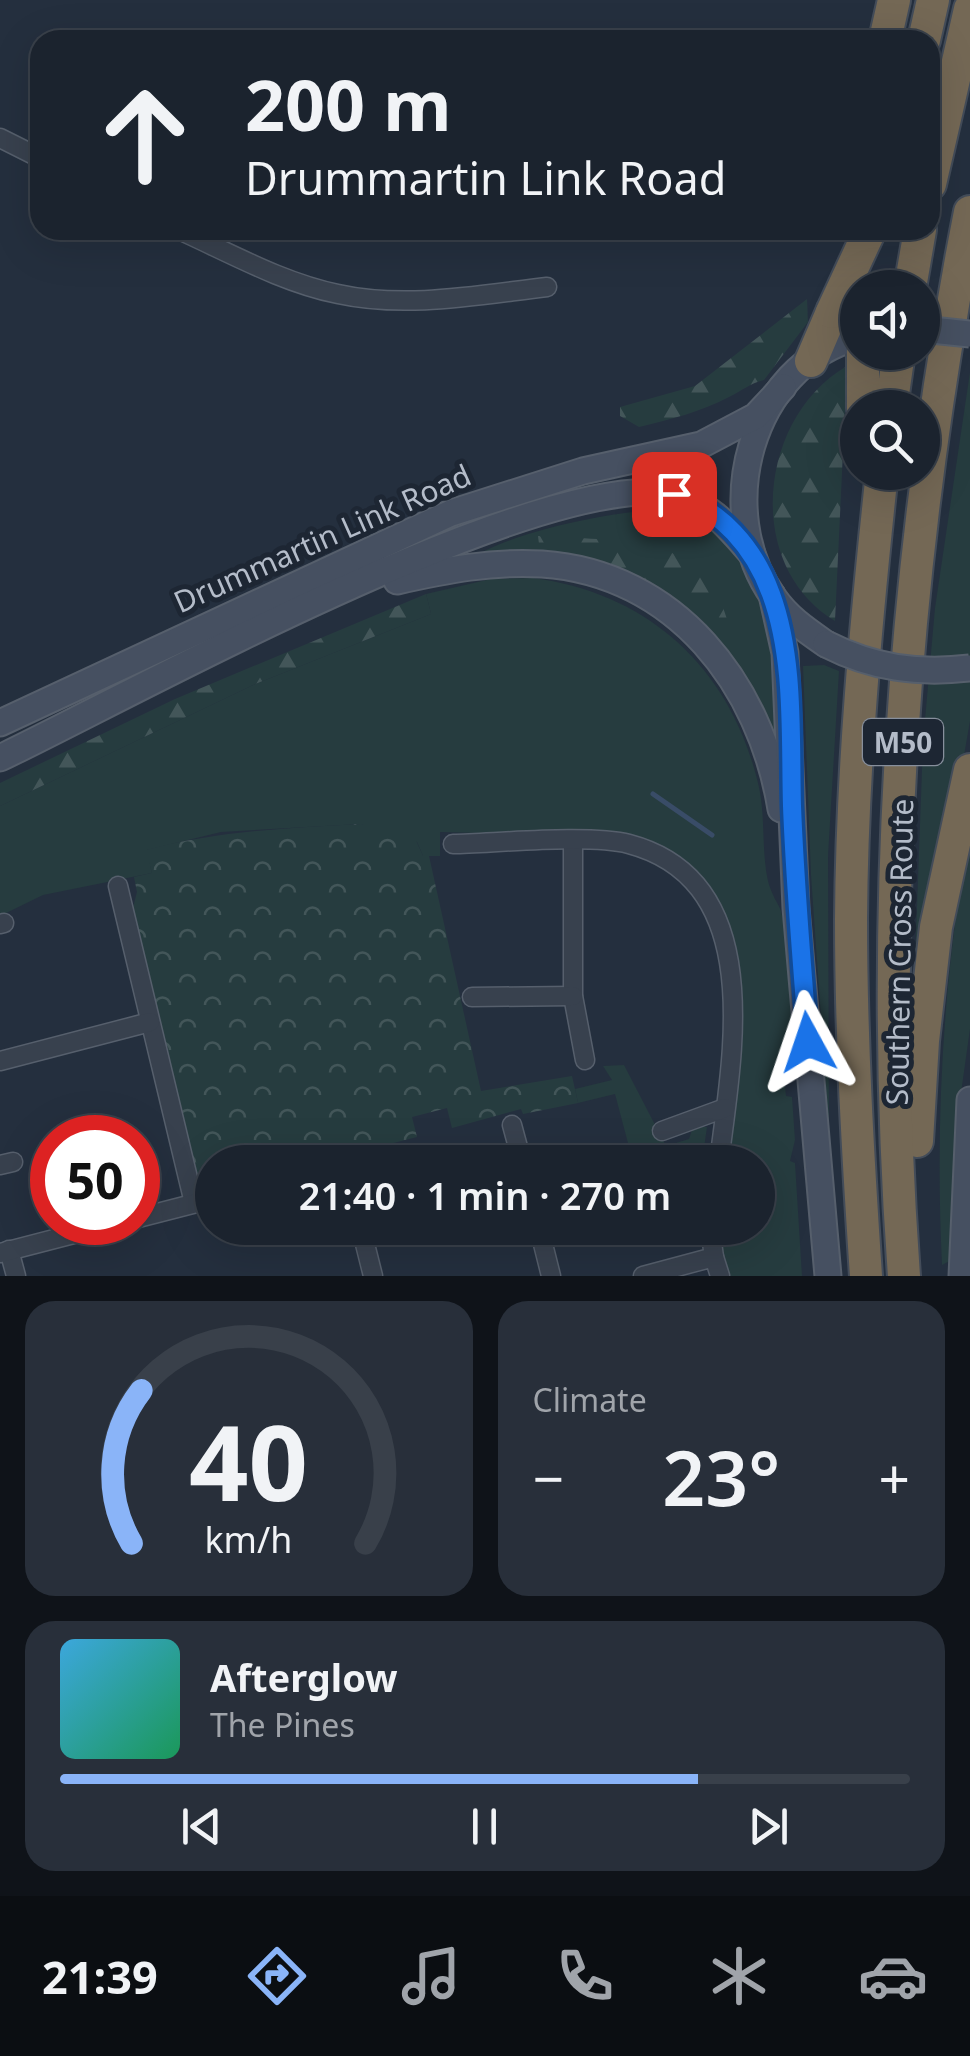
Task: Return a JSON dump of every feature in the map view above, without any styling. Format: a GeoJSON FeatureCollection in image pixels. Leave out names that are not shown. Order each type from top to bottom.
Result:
{"type":"FeatureCollection","features":[{"type":"Feature","properties":{"kind":"highway"},"geometry":{"type":"LineString","coordinates":[[887,30],[894,0]]}},
{"type":"Feature","properties":{"kind":"highway"},"geometry":{"type":"LineString","coordinates":[[940,140],[970,8]]}},
{"type":"Feature","properties":{"kind":"highway","name":"Southern Cross Route"},"geometry":{"type":"LineString","coordinates":[[904,1276],[896,1024],[901,768],[926,484],[970,212]]}},
{"type":"Feature","properties":{"kind":"highway"},"geometry":{"type":"LineString","coordinates":[[858,270],[865,240]]}},
{"type":"Feature","properties":{"kind":"highway"},"geometry":{"type":"LineString","coordinates":[[865,270],[867,240]]}},
{"type":"Feature","properties":{"kind":"highway"},"geometry":{"type":"LineString","coordinates":[[913,270],[918,240]]}},
{"type":"Feature","properties":{"kind":"highway"},"geometry":{"type":"LineString","coordinates":[[858,1276],[841,1061],[841,846],[861,490]]}},
{"type":"Feature","properties":{"kind":"highway","name":"Southern Cross Route"},"geometry":{"type":"LineString","coordinates":[[866,1276],[852,990],[858,713],[880,490]]}},
{"type":"Feature","properties":{"kind":"highway"},"geometry":{"type":"LineString","coordinates":[[921,1276],[916,1152],[922,1042],[936,927],[970,770]]}},
{"type":"Feature","properties":{"kind":"main road"},"geometry":{"type":"LineString","coordinates":[[940,331],[970,334]]}},
{"type":"Feature","properties":{"kind":"main road","name":"Drummartin Link Road"},"geometry":{"type":"LineString","coordinates":[[0,723],[451,512],[583,470],[668,455],[711,441],[756,416],[783,387],[840,341]]}},
{"type":"Feature","properties":{"kind":"main road"},"geometry":{"type":"LineString","coordinates":[[783,387],[758,429],[744,474],[743,508],[752,554],[772,595],[790,618],[826,644],[879,666],[931,673],[970,668]]}},
{"type":"Feature","properties":{"kind":"main road","name":"Drummartin Link Road"},"geometry":{"type":"LineString","coordinates":[[0,758],[381,574],[532,515],[616,495],[674,494],[719,517],[752,554]]}},
{"type":"Feature","properties":{"kind":"main road","name":"Drummartin Link Road"},"geometry":{"type":"LineString","coordinates":[[0,773],[398,581],[528,528],[532,515]]}},
{"type":"Feature","properties":{"kind":"main road"},"geometry":{"type":"LineString","coordinates":[[398,581],[466,566],[547,564],[630,590],[661,606],[699,636],[734,678],[758,721],[777,789],[796,908]]}},
{"type":"Feature","properties":{"kind":"main road"},"geometry":{"type":"LineString","coordinates":[[772,595],[785,653],[796,908],[828,1276]]}},
{"type":"Feature","properties":{"kind":"main road"},"geometry":{"type":"LineString","coordinates":[[962,1276],[970,1100]]}},
{"type":"Feature","properties":{"kind":"street"},"geometry":{"type":"LineString","coordinates":[[0,138],[30,153]]}},
{"type":"Feature","properties":{"kind":"street"},"geometry":{"type":"LineString","coordinates":[[202,240],[306,286],[340,295],[424,300],[547,287]]}},
{"type":"Feature","properties":{"kind":"street"},"geometry":{"type":"LineString","coordinates":[[572,842],[573,996],[585,1060]]}},
{"type":"Feature","properties":{"kind":"street"},"geometry":{"type":"LineString","coordinates":[[453,844],[614,842],[648,852],[686,874],[716,910],[726,941],[732,1008],[721,1145]]}},
{"type":"Feature","properties":{"kind":"street"},"geometry":{"type":"LineString","coordinates":[[118,886],[150,1022],[195,1174]]}},
{"type":"Feature","properties":{"kind":"street"},"geometry":{"type":"LineString","coordinates":[[472,997],[573,996]]}},
{"type":"Feature","properties":{"kind":"street"},"geometry":{"type":"LineString","coordinates":[[0,1061],[150,1022]]}},
{"type":"Feature","properties":{"kind":"street"},"geometry":{"type":"LineString","coordinates":[[662,1131],[726,1108]]}},
{"type":"Feature","properties":{"kind":"street"},"geometry":{"type":"LineString","coordinates":[[512,1125],[517,1145]]}},
{"type":"Feature","properties":{"kind":"street"},"geometry":{"type":"LineString","coordinates":[[160,1212],[195,1203]]}},
{"type":"Feature","properties":{"kind":"street"},"geometry":{"type":"LineString","coordinates":[[16,1276],[5,1252],[32,1245]]}},
{"type":"Feature","properties":{"kind":"street"},"geometry":{"type":"LineString","coordinates":[[365,1245],[373,1276]]}},
{"type":"Feature","properties":{"kind":"street"},"geometry":{"type":"LineString","coordinates":[[543,1245],[551,1276]]}},
{"type":"Feature","properties":{"kind":"street"},"geometry":{"type":"LineString","coordinates":[[712,1245],[720,1276]]}},
{"type":"Feature","properties":{"kind":"street"},"geometry":{"type":"LineString","coordinates":[[643,1276],[714,1257]]}},
{"type":"Feature","properties":{"kind":"green space"},"geometry":{"type":"Polygon","coordinates":[[[807,299],[808,322],[764,380],[708,407],[639,427],[620,416],[620,407],[695,386],[807,299]]]}},
{"type":"Feature","properties":{"kind":"green space"},"geometry":{"type":"Polygon","coordinates":[[[847,370],[846,390],[840,390],[841,490],[835,621],[805,596],[786,565],[775,530],[773,492],[780,455],[795,420],[817,389],[847,370]]]}},
{"type":"Feature","properties":{"kind":"green space"},"geometry":{"type":"Polygon","coordinates":[[[970,372],[970,721],[928,963],[915,962],[923,742],[935,608],[970,372]]]}},
{"type":"Feature","properties":{"kind":"green space"},"geometry":{"type":"Polygon","coordinates":[[[668,509],[703,522],[729,544],[749,574],[773,649],[784,761],[758,706],[632,583],[467,561],[509,540],[564,524],[668,509]]]}},
{"type":"Feature","properties":{"kind":"green space"},"geometry":{"type":"Polygon","coordinates":[[[538,536],[644,544],[690,563],[708,580],[722,605],[730,631],[732,658],[689,611],[668,595],[623,572],[539,544],[538,536]]]}},
{"type":"Feature","properties":{"kind":"green space"},"geometry":{"type":"Polygon","coordinates":[[[533,578],[575,586],[648,619],[679,643],[706,672],[728,705],[745,742],[760,795],[768,881],[781,911],[791,967],[798,1063],[783,1065],[786,1096],[792,1097],[795,1140],[790,1161],[795,1163],[802,1276],[729,1276],[722,1245],[775,1245],[775,1145],[728,1145],[738,970],[734,944],[719,903],[708,886],[695,872],[658,847],[634,837],[440,832],[440,856],[423,856],[417,842],[361,824],[221,832],[147,850],[152,873],[43,895],[0,916],[0,806],[253,685],[431,614],[426,594],[491,579],[533,578]]]}},
{"type":"Feature","properties":{"kind":"green space"},"geometry":{"type":"Polygon","coordinates":[[[426,594],[431,614],[253,685],[0,806],[0,783],[175,699],[426,594]]]}},
{"type":"Feature","properties":{"kind":"green space"},"geometry":{"type":"Polygon","coordinates":[[[824,665],[839,671],[828,856],[829,1132],[811,875],[803,666],[824,665]]]}},
{"type":"Feature","properties":{"kind":"green space"},"geometry":{"type":"Polygon","coordinates":[[[361,824],[413,834],[423,856],[429,856],[481,1091],[572,1076],[578,1103],[523,1114],[521,1109],[452,1128],[447,1108],[412,1117],[417,1137],[385,1145],[195,1145],[195,1172],[132,912],[137,892],[134,877],[152,873],[146,850],[253,831],[361,824]]]}},
{"type":"Feature","properties":{"kind":"green space"},"geometry":{"type":"Polygon","coordinates":[[[970,830],[970,1029],[960,1100],[955,1258],[942,1265],[943,1047],[953,938],[970,830]]]}},
{"type":"Feature","properties":{"kind":"green space"},"geometry":{"type":"Polygon","coordinates":[[[624,1065],[665,1145],[628,1145],[615,1094],[578,1103],[575,1089],[612,1080],[603,1066],[624,1065]]]}},
{"type":"Feature","properties":{"kind":"green space"},"geometry":{"type":"Polygon","coordinates":[[[693,1127],[707,1127],[704,1145],[669,1145],[689,1139],[693,1127]]]}},
{"type":"Feature","properties":{"kind":"waterway"},"geometry":{"type":"LineString","coordinates":[[653,794],[712,835]]}},
{"type":"Feature","properties":{"kind":"route"},"geometry":{"type":"LineString","coordinates":[[674,494],[697,502],[719,517],[752,554],[772,595],[785,653],[796,908],[808,1042]]}}]}
